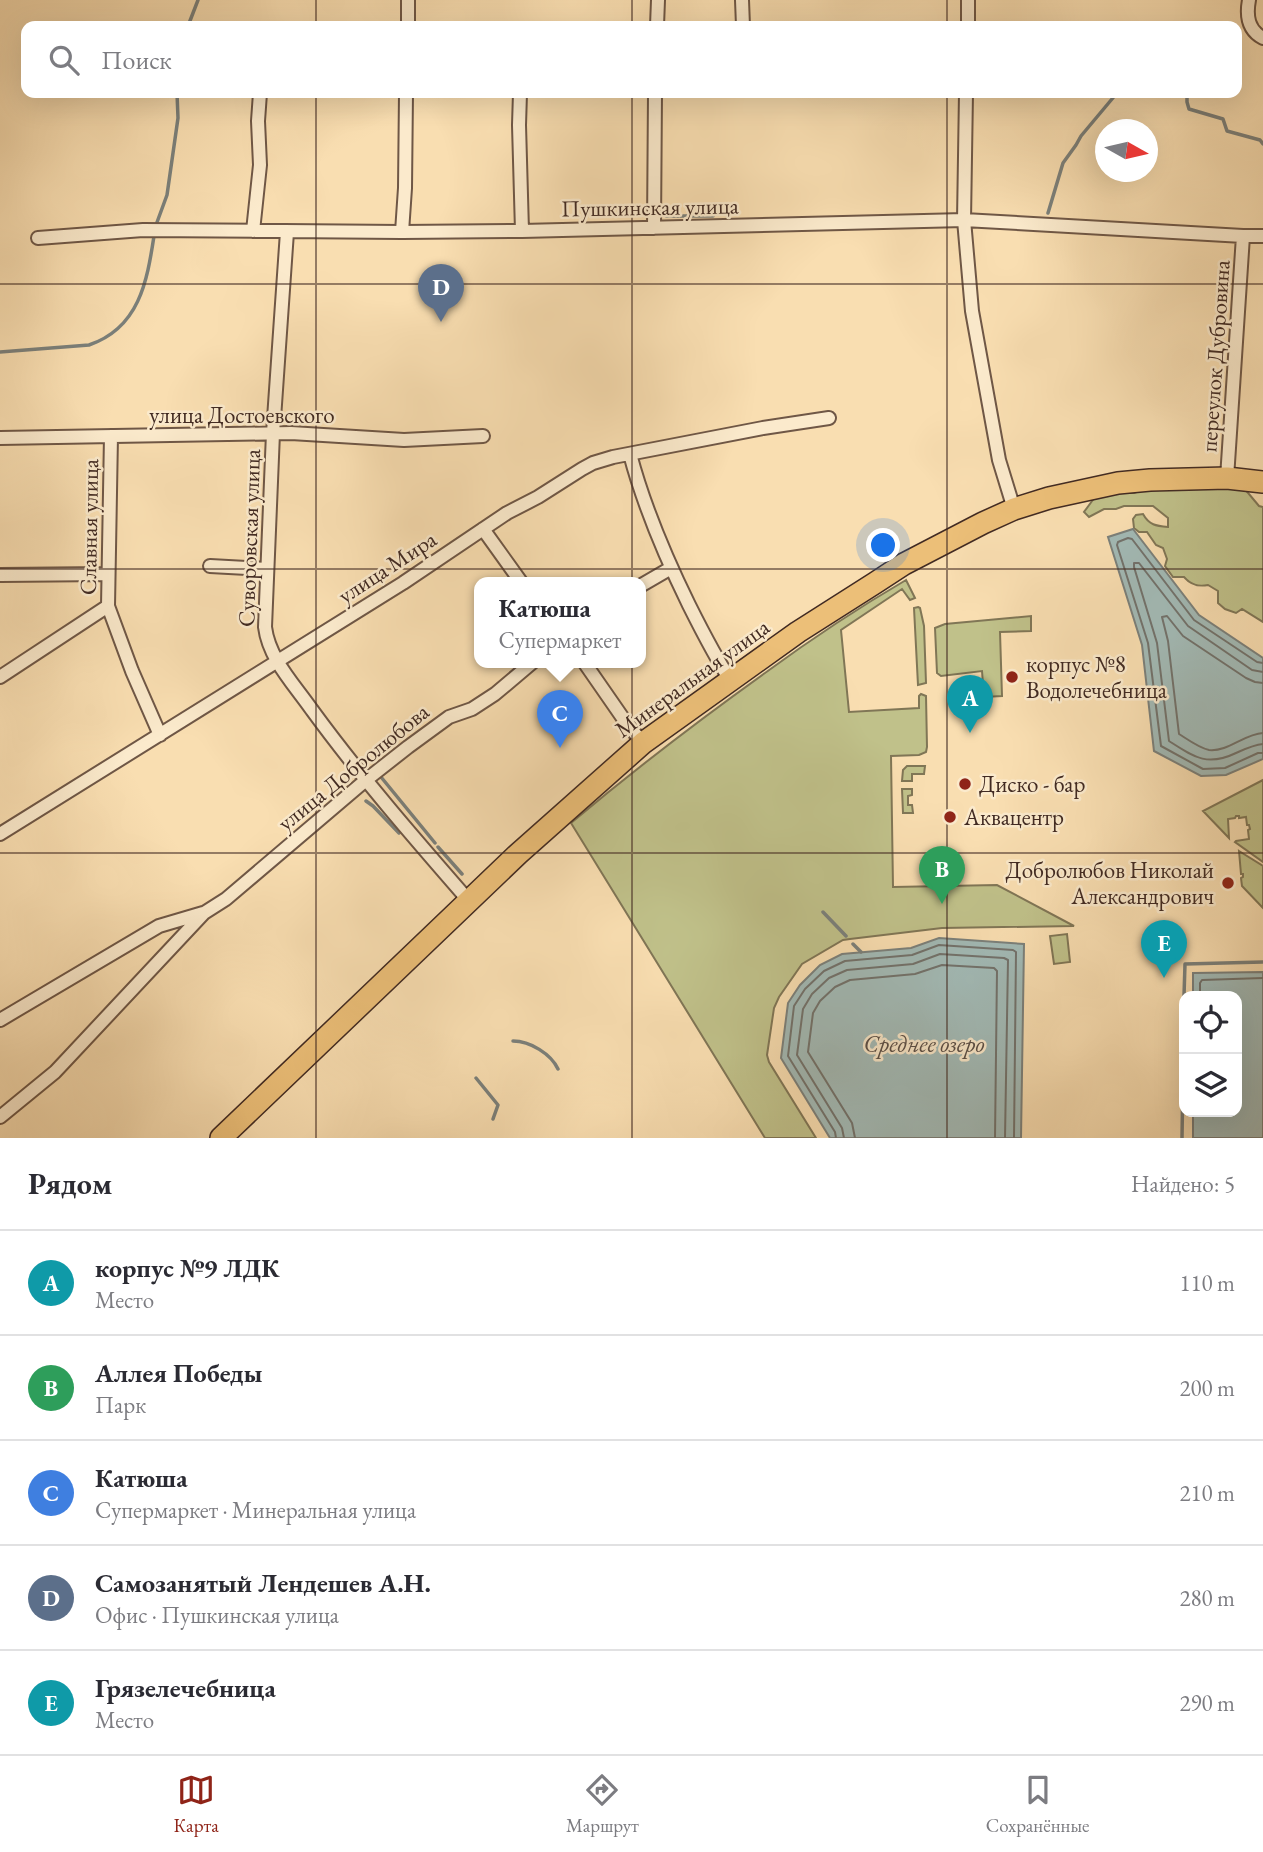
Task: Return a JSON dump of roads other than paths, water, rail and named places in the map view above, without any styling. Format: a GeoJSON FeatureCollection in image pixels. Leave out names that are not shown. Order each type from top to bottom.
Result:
{"type":"FeatureCollection","features":[{"type":"Feature","properties":{"kind":"main road","name":"Минеральная улица"},"geometry":{"type":"LineString","coordinates":[[221,1138],[519,854],[643,744],[798,632],[904,564],[983,523],[1014,509],[1049,498],[1118,483],[1160,479],[1227,478],[1263,482]]}},
{"type":"Feature","properties":{"kind":"street"},"geometry":{"type":"LineString","coordinates":[[408,0],[408,21]]}},
{"type":"Feature","properties":{"kind":"street"},"geometry":{"type":"LineString","coordinates":[[657,21],[658,0]]}},
{"type":"Feature","properties":{"kind":"street"},"geometry":{"type":"LineString","coordinates":[[742,0],[743,21]]}},
{"type":"Feature","properties":{"kind":"street"},"geometry":{"type":"LineString","coordinates":[[968,0],[968,21]]}},
{"type":"Feature","properties":{"kind":"street"},"geometry":{"type":"LineString","coordinates":[[1249,0],[1250,27],[1255,34],[1263,38]]}},
{"type":"Feature","properties":{"kind":"street"},"geometry":{"type":"LineString","coordinates":[[253,231],[260,165],[259,98]]}},
{"type":"Feature","properties":{"kind":"street"},"geometry":{"type":"LineString","coordinates":[[402,232],[406,98]]}},
{"type":"Feature","properties":{"kind":"street"},"geometry":{"type":"LineString","coordinates":[[520,98],[522,231]]}},
{"type":"Feature","properties":{"kind":"street"},"geometry":{"type":"LineString","coordinates":[[654,228],[655,98]]}},
{"type":"Feature","properties":{"kind":"street"},"geometry":{"type":"LineString","coordinates":[[966,98],[964,220],[972,311],[999,460],[1014,509]]}},
{"type":"Feature","properties":{"kind":"street","name":"Пушкинская улица"},"geometry":{"type":"LineString","coordinates":[[38,238],[143,230],[522,231],[964,220],[1263,236]]}},
{"type":"Feature","properties":{"kind":"street","name":"Суворовская улица"},"geometry":{"type":"LineString","coordinates":[[288,232],[273,433],[265,627],[267,642],[277,661],[366,780],[470,901]]}},
{"type":"Feature","properties":{"kind":"street","name":"переулок Дубровина"},"geometry":{"type":"LineString","coordinates":[[1227,478],[1244,236]]}},
{"type":"Feature","properties":{"kind":"street","name":"улица Мира"},"geometry":{"type":"LineString","coordinates":[[0,834],[403,583],[507,513],[593,463],[763,428],[829,418]]}},
{"type":"Feature","properties":{"kind":"street","name":"улица Достоевского"},"geometry":{"type":"LineString","coordinates":[[0,438],[273,433],[404,440],[483,436]]}},
{"type":"Feature","properties":{"kind":"street","name":"Славная улица"},"geometry":{"type":"LineString","coordinates":[[111,436],[108,606],[160,735]]}},
{"type":"Feature","properties":{"kind":"street"},"geometry":{"type":"LineString","coordinates":[[630,454],[643,500],[671,568],[718,661],[731,681]]}},
{"type":"Feature","properties":{"kind":"street"},"geometry":{"type":"LineString","coordinates":[[483,529],[517,577]]}},
{"type":"Feature","properties":{"kind":"street"},"geometry":{"type":"LineString","coordinates":[[210,566],[267,569]]}},
{"type":"Feature","properties":{"kind":"street"},"geometry":{"type":"LineString","coordinates":[[646,583],[671,568]]}},
{"type":"Feature","properties":{"kind":"street"},"geometry":{"type":"LineString","coordinates":[[0,575],[107,574]]}},
{"type":"Feature","properties":{"kind":"street"},"geometry":{"type":"LineString","coordinates":[[0,677],[108,606]]}},
{"type":"Feature","properties":{"kind":"street","name":"улица Добролюбова"},"geometry":{"type":"LineString","coordinates":[[0,1117],[55,1072],[204,913],[226,899],[366,780],[449,717],[472,709],[526,668]]}},
{"type":"Feature","properties":{"kind":"street"},"geometry":{"type":"LineString","coordinates":[[588,668],[643,744]]}},
{"type":"Feature","properties":{"kind":"street","name":"улица Добролюбова"},"geometry":{"type":"LineString","coordinates":[[0,1020],[159,926],[204,913]]}},
{"type":"Feature","properties":{"kind":"water"},"geometry":{"type":"Polygon","coordinates":[[[1133,529],[1199,615],[1263,658],[1263,759],[1226,775],[1201,776],[1154,751],[1142,645],[1108,537],[1133,529]]]}},
{"type":"Feature","properties":{"kind":"water","name":"Среднее озеро"},"geometry":{"type":"Polygon","coordinates":[[[939,938],[1024,944],[1021,1138],[830,1138],[781,1058],[788,1003],[800,985],[820,965],[842,954],[911,948],[939,938]]]}},
{"type":"Feature","properties":{"kind":"water"},"geometry":{"type":"Polygon","coordinates":[[[1263,972],[1263,1138],[1193,1138],[1193,1117],[1242,1117],[1242,991],[1193,991],[1193,973],[1263,972]]]}},
{"type":"Feature","properties":{"kind":"waterway"},"geometry":{"type":"LineString","coordinates":[[190,21],[198,0]]}},
{"type":"Feature","properties":{"kind":"waterway"},"geometry":{"type":"LineString","coordinates":[[156,225],[167,195],[178,118],[177,98]]}},
{"type":"Feature","properties":{"kind":"waterway"},"geometry":{"type":"LineString","coordinates":[[1048,213],[1063,163],[1081,136],[1113,98]]}},
{"type":"Feature","properties":{"kind":"waterway"},"geometry":{"type":"LineString","coordinates":[[1187,98],[1189,109],[1223,119],[1227,131],[1260,140],[1263,144]]}},
{"type":"Feature","properties":{"kind":"waterway"},"geometry":{"type":"LineString","coordinates":[[666,216],[713,216]]}},
{"type":"Feature","properties":{"kind":"waterway"},"geometry":{"type":"LineString","coordinates":[[0,352],[89,345],[106,337],[130,315],[138,301],[148,270],[154,236]]}},
{"type":"Feature","properties":{"kind":"waterway"},"geometry":{"type":"LineString","coordinates":[[381,777],[435,843]]}},
{"type":"Feature","properties":{"kind":"waterway"},"geometry":{"type":"LineString","coordinates":[[366,801],[399,833]]}},
{"type":"Feature","properties":{"kind":"waterway"},"geometry":{"type":"LineString","coordinates":[[438,847],[462,874]]}},
{"type":"Feature","properties":{"kind":"waterway"},"geometry":{"type":"LineString","coordinates":[[823,912],[846,936]]}},
{"type":"Feature","properties":{"kind":"waterway"},"geometry":{"type":"LineString","coordinates":[[853,944],[861,952]]}},
{"type":"Feature","properties":{"kind":"waterway"},"geometry":{"type":"LineString","coordinates":[[1184,991],[1185,964],[1263,962]]}},
{"type":"Feature","properties":{"kind":"waterway"},"geometry":{"type":"LineString","coordinates":[[513,1041],[539,1049],[558,1069]]}},
{"type":"Feature","properties":{"kind":"waterway"},"geometry":{"type":"LineString","coordinates":[[1182,1138],[1183,1054]]}},
{"type":"Feature","properties":{"kind":"waterway"},"geometry":{"type":"LineString","coordinates":[[476,1078],[498,1105],[493,1119]]}},
{"type":"Feature","properties":{"kind":"place","name":"Самозанятый Лендешев А.Н."},"geometry":{"type":"Point","coordinates":[441,322]}},
{"type":"Feature","properties":{"kind":"place","name":"корпус №8 Водолечебница"},"geometry":{"type":"Point","coordinates":[1012,677]}},
{"type":"Feature","properties":{"kind":"place","name":"корпус №9 ЛДК"},"geometry":{"type":"Point","coordinates":[970,733]}},
{"type":"Feature","properties":{"kind":"place","name":"Катюша"},"geometry":{"type":"Point","coordinates":[560,748]}},
{"type":"Feature","properties":{"kind":"place","name":"Диско - бар"},"geometry":{"type":"Point","coordinates":[965,784]}},
{"type":"Feature","properties":{"kind":"place","name":"Аквацентр"},"geometry":{"type":"Point","coordinates":[950,817]}},
{"type":"Feature","properties":{"kind":"place","name":"Добролюбов Николай Александрович"},"geometry":{"type":"Point","coordinates":[1228,883]}},
{"type":"Feature","properties":{"kind":"place","name":"Аллея Победы"},"geometry":{"type":"Point","coordinates":[942,904]}},
{"type":"Feature","properties":{"kind":"place","name":"Грязелечебница"},"geometry":{"type":"Point","coordinates":[1164,978]}}]}
